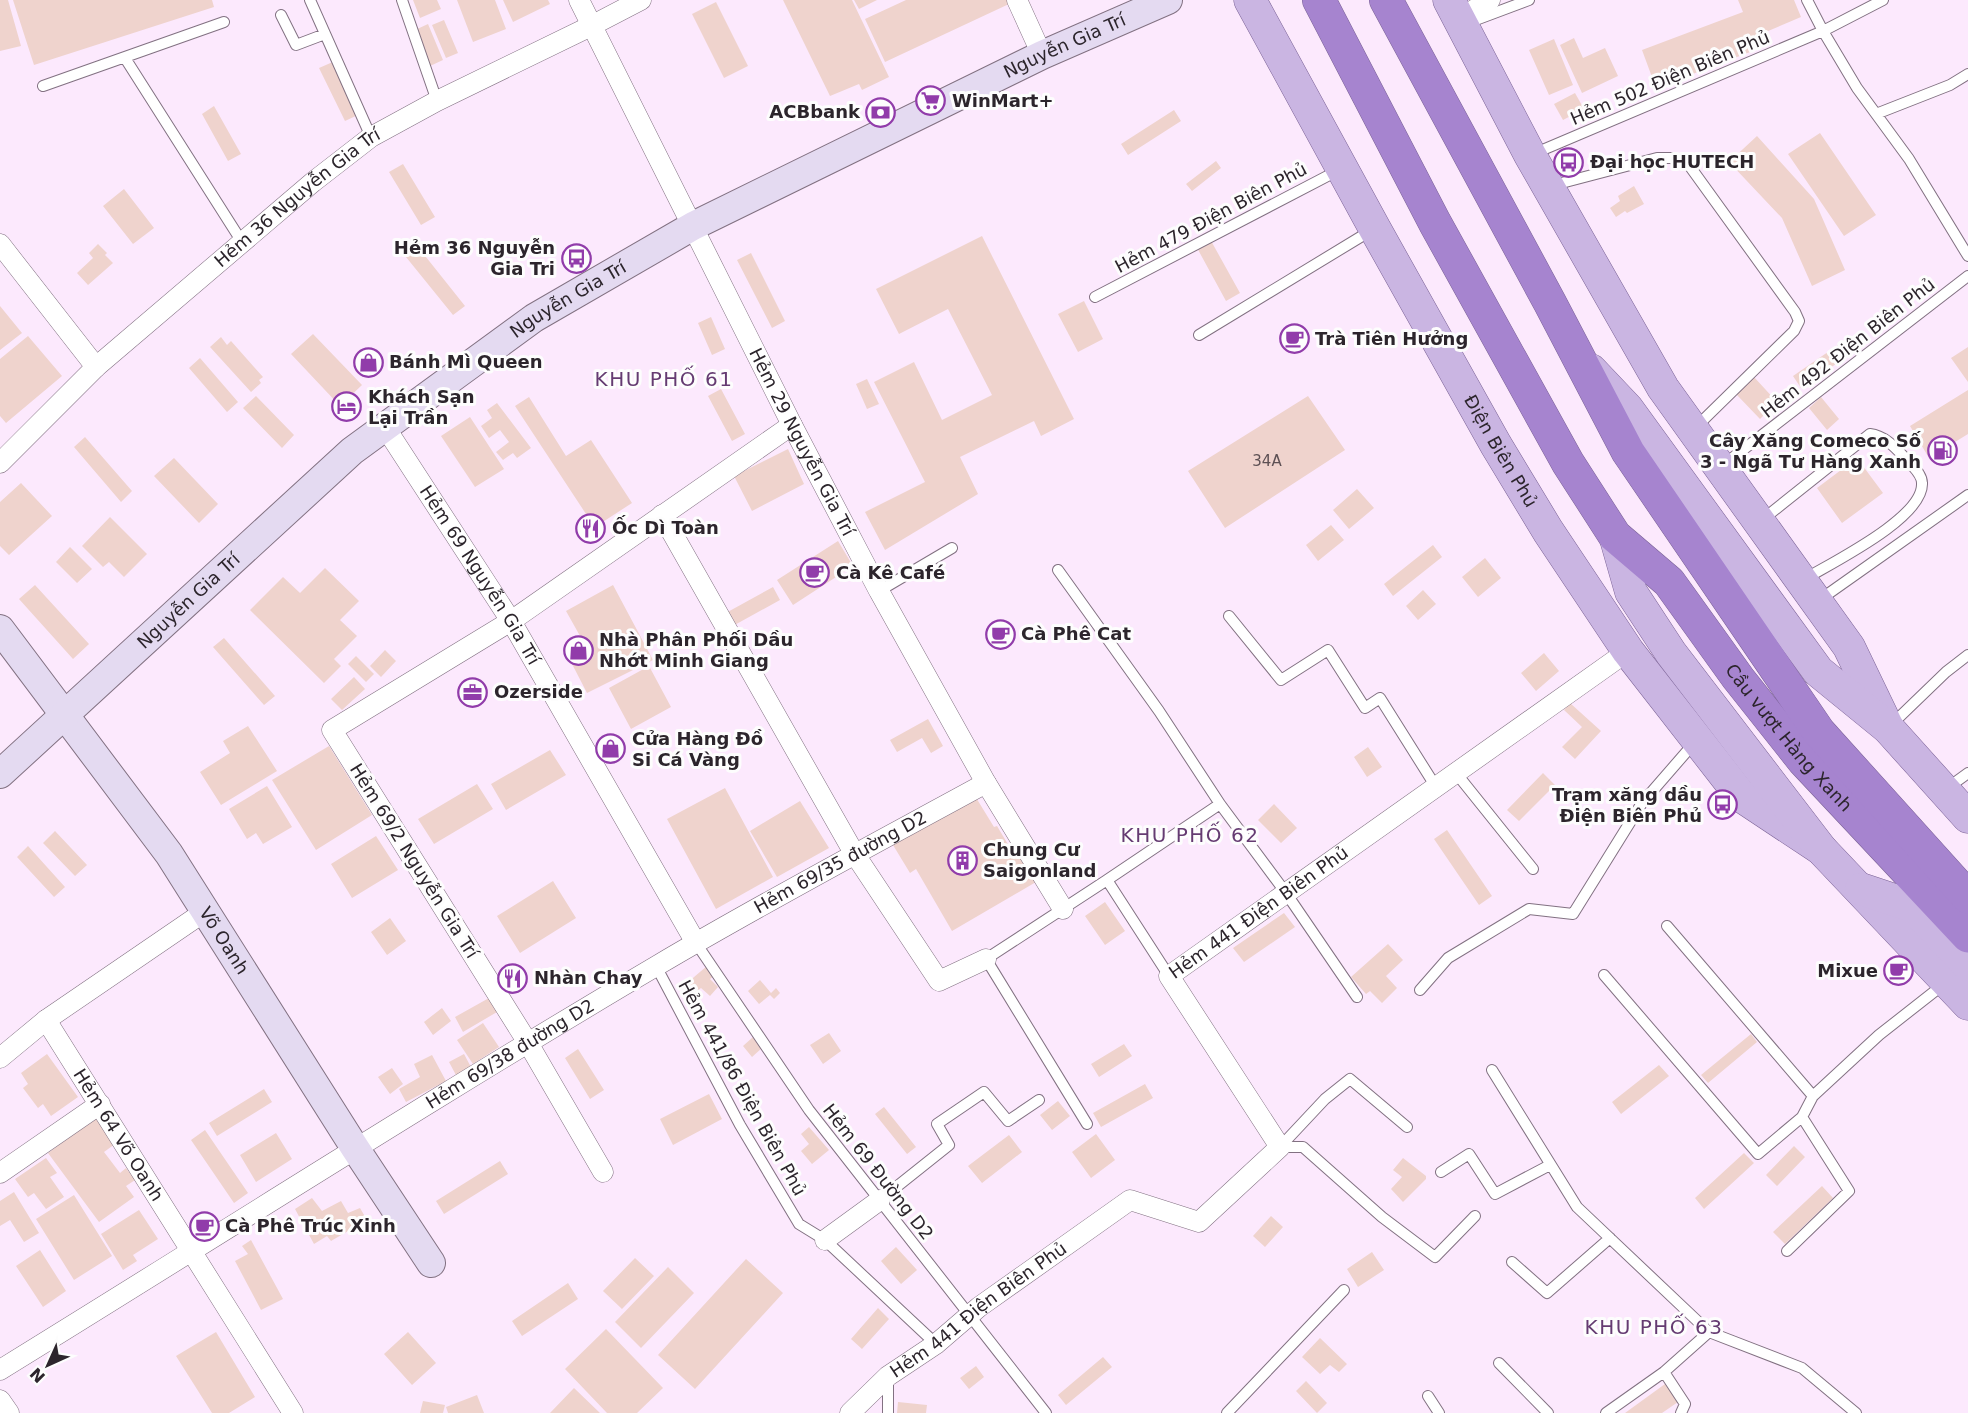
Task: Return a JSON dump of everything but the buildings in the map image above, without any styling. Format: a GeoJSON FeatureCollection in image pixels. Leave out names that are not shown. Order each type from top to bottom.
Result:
{"type":"FeatureCollection","features":[{"type":"Feature","properties":{"kind":"highway","name":"Điện Biên Phủ"},"geometry":{"type":"LineString","coordinates":[[1319,0],[1434,223],[1568,463],[1615,536]]}},
{"type":"Feature","properties":{"kind":"highway"},"geometry":{"type":"LineString","coordinates":[[1386,0],[1579,358]]}},
{"type":"Feature","properties":{"kind":"highway","name":"Cầu vượt Hàng Xanh"},"geometry":{"type":"LineString","coordinates":[[1579,358],[1628,452],[1819,732],[1968,897]]}},
{"type":"Feature","properties":{"kind":"highway","name":"Cầu vượt Hàng Xanh"},"geometry":{"type":"LineString","coordinates":[[1615,536],[1669,582],[1738,678],[1803,760],[1968,936]]}},
{"type":"Feature","properties":{"kind":"main road","name":"Điện Biên Phủ"},"geometry":{"type":"LineString","coordinates":[[1250,0],[1341,169],[1496,445],[1536,512],[1629,651],[1741,796],[1821,849]]}},
{"type":"Feature","properties":{"kind":"main road"},"geometry":{"type":"LineString","coordinates":[[1457,15],[1530,155],[1663,388],[1849,647],[1888,728]]}},
{"type":"Feature","properties":{"kind":"main road"},"geometry":{"type":"LineString","coordinates":[[1579,358],[1627,408],[1818,671],[1956,782],[1968,817]]}},
{"type":"Feature","properties":{"kind":"main road","name":"Điện Biên Phủ"},"geometry":{"type":"LineString","coordinates":[[1615,536],[1631,592],[1671,653],[1821,849],[1858,887],[1957,974],[1968,1004]]}},
{"type":"Feature","properties":{"kind":"street","name":"Hẻm 29 Nguyễn Gia Trí"},"geometry":{"type":"LineString","coordinates":[[579,0],[792,425],[879,591],[986,783],[1063,909]]}},
{"type":"Feature","properties":{"kind":"street","name":"Hẻm 36 Nguyễn Gia Trí"},"geometry":{"type":"LineString","coordinates":[[0,463],[96,367],[242,242],[371,137],[437,101],[641,0]]}},
{"type":"Feature","properties":{"kind":"street"},"geometry":{"type":"LineString","coordinates":[[1017,0],[1042,55]]}},
{"type":"Feature","properties":{"kind":"street","name":"Nguyễn Gia Trí"},"geometry":{"type":"LineString","coordinates":[[0,774],[352,451],[534,318],[693,225],[1042,55],[1168,0]]}},
{"type":"Feature","properties":{"kind":"street"},"geometry":{"type":"LineString","coordinates":[[1457,15],[1490,0]]}},
{"type":"Feature","properties":{"kind":"street"},"geometry":{"type":"LineString","coordinates":[[0,244],[96,367]]}},
{"type":"Feature","properties":{"kind":"street"},"geometry":{"type":"LineString","coordinates":[[511,621],[792,425]]}},
{"type":"Feature","properties":{"kind":"street","name":"Hẻm 69 Nguyễn Gia Trí"},"geometry":{"type":"LineString","coordinates":[[386,427],[511,621],[696,943]]}},
{"type":"Feature","properties":{"kind":"street"},"geometry":{"type":"LineString","coordinates":[[662,515],[854,853],[939,981],[986,959]]}},
{"type":"Feature","properties":{"kind":"street","name":"Hẻm 69/2 Nguyễn Gia Trí"},"geometry":{"type":"LineString","coordinates":[[511,621],[332,730],[528,1043],[603,1172]]}},
{"type":"Feature","properties":{"kind":"street","name":"Võ Oanh"},"geometry":{"type":"LineString","coordinates":[[0,629],[169,854],[355,1148],[431,1263]]}},
{"type":"Feature","properties":{"kind":"street","name":"Hẻm 441 Điện Biên Phủ"},"geometry":{"type":"LineString","coordinates":[[850,1413],[888,1376],[936,1344],[969,1316],[1130,1200],[1199,1222],[1280,1147],[1169,976],[1629,651]]}},
{"type":"Feature","properties":{"kind":"street","name":"Hẻm 69/35 đường D2"},"geometry":{"type":"LineString","coordinates":[[696,943],[854,853],[986,783]]}},
{"type":"Feature","properties":{"kind":"street"},"geometry":{"type":"LineString","coordinates":[[0,1058],[46,1020],[204,912]]}},
{"type":"Feature","properties":{"kind":"street","name":"Hẻm 69/38 đường D2"},"geometry":{"type":"LineString","coordinates":[[0,1370],[355,1148],[696,943]]}},
{"type":"Feature","properties":{"kind":"street","name":"Hẻm 64 Võ Oanh"},"geometry":{"type":"LineString","coordinates":[[46,1020],[293,1413]]}},
{"type":"Feature","properties":{"kind":"street"},"geometry":{"type":"LineString","coordinates":[[0,1173],[100,1104]]}},
{"type":"Feature","properties":{"kind":"street"},"geometry":{"type":"LineString","coordinates":[[825,1240],[880,1200]]}},
{"type":"Feature","properties":{"kind":"street"},"geometry":{"type":"LineString","coordinates":[[0,1400],[9,1413]]}},
{"type":"Feature","properties":{"kind":"lane"},"geometry":{"type":"LineString","coordinates":[[310,0],[371,137]]}},
{"type":"Feature","properties":{"kind":"lane"},"geometry":{"type":"LineString","coordinates":[[402,0],[437,101]]}},
{"type":"Feature","properties":{"kind":"lane"},"geometry":{"type":"LineString","coordinates":[[1457,15],[1528,0]]}},
{"type":"Feature","properties":{"kind":"lane"},"geometry":{"type":"LineString","coordinates":[[1807,0],[1822,32],[1857,88],[1909,159],[1968,256]]}},
{"type":"Feature","properties":{"kind":"lane","name":"Hẻm 502 Điện Biên Phủ"},"geometry":{"type":"LineString","coordinates":[[1530,155],[1822,32],[1883,0]]}},
{"type":"Feature","properties":{"kind":"lane"},"geometry":{"type":"LineString","coordinates":[[281,15],[296,45],[325,34]]}},
{"type":"Feature","properties":{"kind":"lane"},"geometry":{"type":"LineString","coordinates":[[43,86],[224,22]]}},
{"type":"Feature","properties":{"kind":"lane"},"geometry":{"type":"LineString","coordinates":[[125,58],[242,242]]}},
{"type":"Feature","properties":{"kind":"lane"},"geometry":{"type":"LineString","coordinates":[[1876,114],[1950,85],[1968,74]]}},
{"type":"Feature","properties":{"kind":"lane"},"geometry":{"type":"LineString","coordinates":[[1549,187],[1657,158],[1686,161],[1795,312],[1799,321],[1794,330],[1693,430]]}},
{"type":"Feature","properties":{"kind":"lane","name":"Hẻm 479 Điện Biên Phủ"},"geometry":{"type":"LineString","coordinates":[[1095,297],[1341,169]]}},
{"type":"Feature","properties":{"kind":"lane"},"geometry":{"type":"LineString","coordinates":[[1199,335],[1375,229]]}},
{"type":"Feature","properties":{"kind":"lane","name":"Hẻm 492 Điện Biên Phủ"},"geometry":{"type":"LineString","coordinates":[[1719,468],[1968,276]]}},
{"type":"Feature","properties":{"kind":"lane"},"geometry":{"type":"LineString","coordinates":[[1759,522],[1870,434],[1879,435],[1889,442],[1920,475],[1922,483],[1920,494],[1907,514],[1810,591]]}},
{"type":"Feature","properties":{"kind":"lane"},"geometry":{"type":"LineString","coordinates":[[1810,591],[1968,495]]}},
{"type":"Feature","properties":{"kind":"lane"},"geometry":{"type":"LineString","coordinates":[[879,591],[952,548]]}},
{"type":"Feature","properties":{"kind":"lane"},"geometry":{"type":"LineString","coordinates":[[1058,570],[1159,711],[1220,804],[1286,893],[1357,997]]}},
{"type":"Feature","properties":{"kind":"lane"},"geometry":{"type":"LineString","coordinates":[[1229,616],[1281,680],[1328,650],[1365,708],[1380,698],[1436,787]]}},
{"type":"Feature","properties":{"kind":"lane"},"geometry":{"type":"LineString","coordinates":[[1888,728],[1946,672],[1968,655]]}},
{"type":"Feature","properties":{"kind":"lane"},"geometry":{"type":"LineString","coordinates":[[1420,990],[1448,958],[1529,909],[1573,914],[1642,803],[1697,740]]}},
{"type":"Feature","properties":{"kind":"lane"},"geometry":{"type":"LineString","coordinates":[[1456,773],[1533,869]]}},
{"type":"Feature","properties":{"kind":"lane"},"geometry":{"type":"LineString","coordinates":[[1087,1124],[986,959],[1220,804]]}},
{"type":"Feature","properties":{"kind":"lane"},"geometry":{"type":"LineString","coordinates":[[1107,880],[1169,976]]}},
{"type":"Feature","properties":{"kind":"lane"},"geometry":{"type":"LineString","coordinates":[[1667,926],[1813,1096]]}},
{"type":"Feature","properties":{"kind":"lane","name":"Hẻm 69 Đường D2"},"geometry":{"type":"LineString","coordinates":[[696,943],[809,1110],[1046,1413]]}},
{"type":"Feature","properties":{"kind":"lane","name":"Hẻm 441/86 Điện Biên Phủ"},"geometry":{"type":"LineString","coordinates":[[656,966],[740,1125],[799,1224],[825,1240],[936,1344]]}},
{"type":"Feature","properties":{"kind":"lane"},"geometry":{"type":"LineString","coordinates":[[1604,975],[1758,1154],[1802,1117],[1813,1096],[1879,1035],[1957,974]]}},
{"type":"Feature","properties":{"kind":"lane"},"geometry":{"type":"LineString","coordinates":[[1492,1070],[1577,1207],[1610,1239],[1709,1332],[1802,1368],[1856,1413]]}},
{"type":"Feature","properties":{"kind":"lane"},"geometry":{"type":"LineString","coordinates":[[1280,1147],[1325,1099],[1350,1079],[1407,1127]]}},
{"type":"Feature","properties":{"kind":"lane"},"geometry":{"type":"LineString","coordinates":[[880,1200],[949,1145],[937,1124],[984,1092],[1008,1121],[1039,1100]]}},
{"type":"Feature","properties":{"kind":"lane"},"geometry":{"type":"LineString","coordinates":[[1786,1251],[1849,1191],[1802,1117]]}},
{"type":"Feature","properties":{"kind":"lane"},"geometry":{"type":"LineString","coordinates":[[1280,1147],[1303,1148],[1382,1217],[1435,1257],[1475,1216]]}},
{"type":"Feature","properties":{"kind":"lane"},"geometry":{"type":"LineString","coordinates":[[1441,1172],[1469,1154],[1495,1194],[1550,1166]]}},
{"type":"Feature","properties":{"kind":"lane"},"geometry":{"type":"LineString","coordinates":[[1512,1262],[1547,1293],[1610,1239]]}},
{"type":"Feature","properties":{"kind":"lane"},"geometry":{"type":"LineString","coordinates":[[1227,1413],[1344,1290]]}},
{"type":"Feature","properties":{"kind":"lane"},"geometry":{"type":"LineString","coordinates":[[1606,1413],[1664,1372],[1709,1332]]}},
{"type":"Feature","properties":{"kind":"lane"},"geometry":{"type":"LineString","coordinates":[[1499,1363],[1548,1413]]}},
{"type":"Feature","properties":{"kind":"lane"},"geometry":{"type":"LineString","coordinates":[[1664,1372],[1685,1404],[1681,1413]]}},
{"type":"Feature","properties":{"kind":"lane"},"geometry":{"type":"LineString","coordinates":[[888,1376],[888,1413]]}},
{"type":"Feature","properties":{"kind":"lane"},"geometry":{"type":"LineString","coordinates":[[1428,1396],[1440,1413]]}},
{"type":"Feature","properties":{"kind":"place","name":"WinMart+"},"geometry":{"type":"Point","coordinates":[931,101]}},
{"type":"Feature","properties":{"kind":"place","name":"ACBbank"},"geometry":{"type":"Point","coordinates":[881,112]}},
{"type":"Feature","properties":{"kind":"place","name":"Đại học HUTECH"},"geometry":{"type":"Point","coordinates":[1569,162]}},
{"type":"Feature","properties":{"kind":"place","name":"Hẻm 36 Nguyễn Gia Tri"},"geometry":{"type":"Point","coordinates":[576,258]}},
{"type":"Feature","properties":{"kind":"place","name":"Trà Tiên Hưởng"},"geometry":{"type":"Point","coordinates":[1294,339]}},
{"type":"Feature","properties":{"kind":"place","name":"Bánh Mì Queen"},"geometry":{"type":"Point","coordinates":[368,362]}},
{"type":"Feature","properties":{"kind":"place","name":"Khách Sạn Lại Trần"},"geometry":{"type":"Point","coordinates":[347,407]}},
{"type":"Feature","properties":{"kind":"place","name":"Cây Xăng Comeco Số 3 - Ngã Tư Hàng Xanh"},"geometry":{"type":"Point","coordinates":[1942,451]}},
{"type":"Feature","properties":{"kind":"place","name":"Ốc Dì Toàn"},"geometry":{"type":"Point","coordinates":[591,528]}},
{"type":"Feature","properties":{"kind":"place","name":"Cà Kê Café"},"geometry":{"type":"Point","coordinates":[815,573]}},
{"type":"Feature","properties":{"kind":"place","name":"Cà Phê Cat"},"geometry":{"type":"Point","coordinates":[1000,634]}},
{"type":"Feature","properties":{"kind":"place","name":"Nhà Phân Phối Dầu Nhớt Minh Giang"},"geometry":{"type":"Point","coordinates":[578,650]}},
{"type":"Feature","properties":{"kind":"place","name":"Ozerside"},"geometry":{"type":"Point","coordinates":[473,692]}},
{"type":"Feature","properties":{"kind":"place","name":"Cửa Hàng Đồ Si Cá Vàng"},"geometry":{"type":"Point","coordinates":[611,749]}},
{"type":"Feature","properties":{"kind":"place","name":"Trạm xăng dầu Điện Biên Phủ"},"geometry":{"type":"Point","coordinates":[1723,805]}},
{"type":"Feature","properties":{"kind":"place","name":"Chung Cư Saigonland"},"geometry":{"type":"Point","coordinates":[962,860]}},
{"type":"Feature","properties":{"kind":"place","name":"Mixue"},"geometry":{"type":"Point","coordinates":[1899,971]}},
{"type":"Feature","properties":{"kind":"place","name":"Nhàn Chay"},"geometry":{"type":"Point","coordinates":[513,978]}},
{"type":"Feature","properties":{"kind":"place","name":"Cà Phê Trúc Xinh"},"geometry":{"type":"Point","coordinates":[204,1226]}},
{"type":"Feature","properties":{"kind":"district","name":"KHU PHỐ 61"},"geometry":{"type":"Point","coordinates":[664,379]}},
{"type":"Feature","properties":{"kind":"district","name":"KHU PHỐ 62"},"geometry":{"type":"Point","coordinates":[1190,835]}},
{"type":"Feature","properties":{"kind":"district","name":"KHU PHỐ 63"},"geometry":{"type":"Point","coordinates":[1654,1327]}}]}
